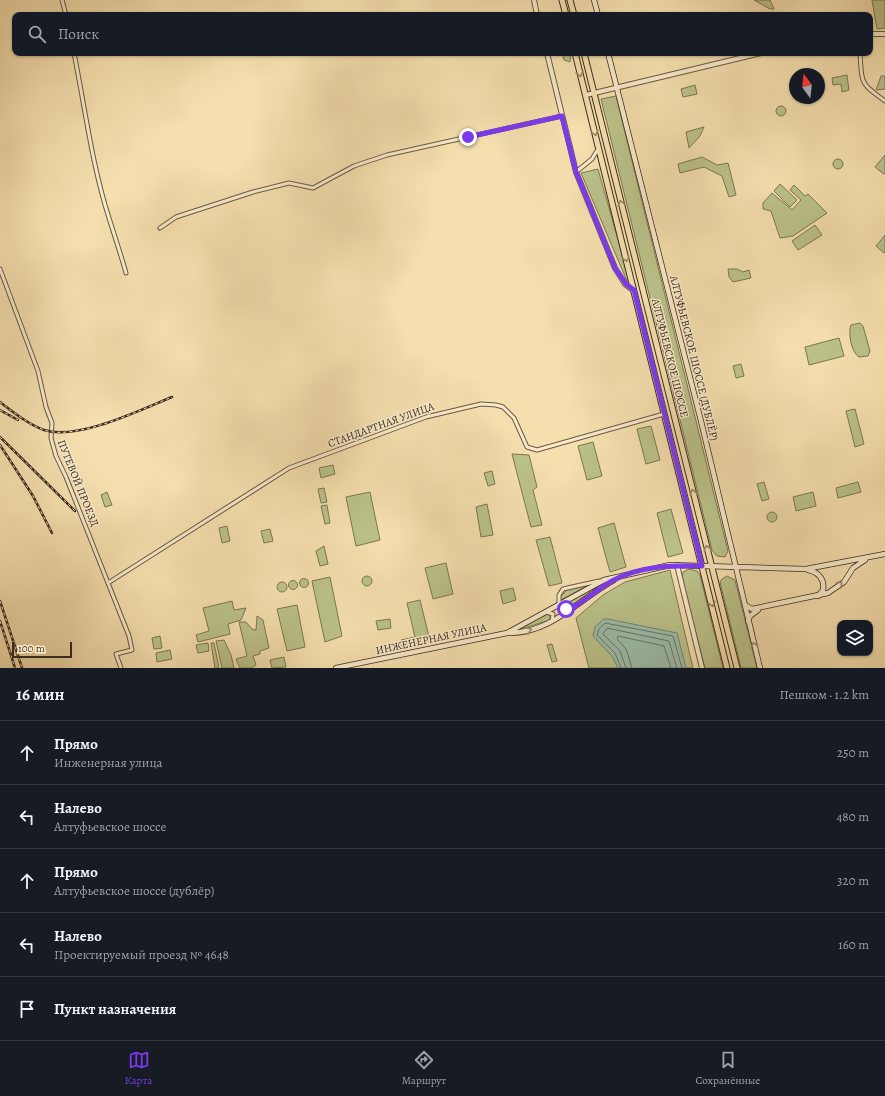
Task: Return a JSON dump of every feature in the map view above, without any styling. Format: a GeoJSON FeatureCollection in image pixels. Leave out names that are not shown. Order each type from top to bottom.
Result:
{"type":"FeatureCollection","features":[{"type":"Feature","properties":{"kind":"main road"},"geometry":{"type":"LineString","coordinates":[[562,0],[565,12]]}},
{"type":"Feature","properties":{"kind":"main road"},"geometry":{"type":"LineString","coordinates":[[570,0],[573,12]]}},
{"type":"Feature","properties":{"kind":"main road"},"geometry":{"type":"LineString","coordinates":[[594,0],[597,12]]}},
{"type":"Feature","properties":{"kind":"main road","name":"АЛТУФЬЕВСКОЕ ШОССЕ"},"geometry":{"type":"LineString","coordinates":[[576,56],[727,668]]}},
{"type":"Feature","properties":{"kind":"main road","name":"АЛТУФЬЕВСКОЕ ШОССЕ"},"geometry":{"type":"LineString","coordinates":[[585,56],[737,668]]}},
{"type":"Feature","properties":{"kind":"main road","name":"АЛТУФЬЕВСКОЕ ШОССЕ (ДУБЛЁР)"},"geometry":{"type":"LineString","coordinates":[[609,56],[701,421],[760,668]]}},
{"type":"Feature","properties":{"kind":"main road","name":"ИНЖЕНЕРНАЯ УЛИЦА"},"geometry":{"type":"LineString","coordinates":[[507,633],[604,580],[660,566],[676,565],[806,569],[885,554]]}},
{"type":"Feature","properties":{"kind":"main road"},"geometry":{"type":"LineString","coordinates":[[745,605],[752,609],[761,608],[816,597],[828,593],[844,582],[853,568],[868,558]]}},
{"type":"Feature","properties":{"kind":"main road"},"geometry":{"type":"LineString","coordinates":[[806,569],[817,574],[823,580],[823,590],[816,597]]}},
{"type":"Feature","properties":{"kind":"main road","name":"ИНЖЕНЕРНАЯ УЛИЦА"},"geometry":{"type":"LineString","coordinates":[[338,668],[507,633],[528,631],[551,622],[603,586],[629,574]]}},
{"type":"Feature","properties":{"kind":"main road"},"geometry":{"type":"LineString","coordinates":[[748,622],[753,612],[761,608]]}},
{"type":"Feature","properties":{"kind":"street"},"geometry":{"type":"LineString","coordinates":[[62,0],[65,12]]}},
{"type":"Feature","properties":{"kind":"street"},"geometry":{"type":"LineString","coordinates":[[534,0],[536,12]]}},
{"type":"Feature","properties":{"kind":"street"},"geometry":{"type":"LineString","coordinates":[[873,34],[885,34]]}},
{"type":"Feature","properties":{"kind":"street"},"geometry":{"type":"LineString","coordinates":[[75,56],[90,140],[108,216],[118,242],[126,273]]}},
{"type":"Feature","properties":{"kind":"street"},"geometry":{"type":"LineString","coordinates":[[548,56],[576,172],[615,268],[623,280],[634,290]]}},
{"type":"Feature","properties":{"kind":"street"},"geometry":{"type":"LineString","coordinates":[[586,95],[617,89],[748,56]]}},
{"type":"Feature","properties":{"kind":"street"},"geometry":{"type":"LineString","coordinates":[[860,56],[861,71],[864,83],[868,90],[885,101]]}},
{"type":"Feature","properties":{"kind":"street"},"geometry":{"type":"LineString","coordinates":[[160,228],[176,218],[253,192],[289,183],[313,188],[354,166],[387,155],[562,116]]}},
{"type":"Feature","properties":{"kind":"street"},"geometry":{"type":"LineString","coordinates":[[576,172],[597,154],[598,148]]}},
{"type":"Feature","properties":{"kind":"street","name":"ПУТЕВОЙ ПРОЕЗД"},"geometry":{"type":"LineString","coordinates":[[0,269],[38,370],[46,407],[52,423],[51,438],[56,456],[108,583],[131,645],[132,650],[116,654],[121,668]]}},
{"type":"Feature","properties":{"kind":"street","name":"СТАНДАРТНАЯ УЛИЦА"},"geometry":{"type":"LineString","coordinates":[[108,583],[289,468],[426,417],[481,404],[503,407],[514,418],[527,447],[537,450],[664,414]]}},
{"type":"Feature","properties":{"kind":"street"},"geometry":{"type":"LineString","coordinates":[[676,565],[702,668]]}},
{"type":"Feature","properties":{"kind":"street"},"geometry":{"type":"LineString","coordinates":[[571,609],[564,609],[559,605],[559,595],[563,589],[604,580]]}},
{"type":"Feature","properties":{"kind":"street"},"geometry":{"type":"LineString","coordinates":[[546,612],[553,614],[554,618],[551,622]]}},
{"type":"Feature","properties":{"kind":"green space"},"geometry":{"type":"Polygon","coordinates":[[[754,0],[770,0],[774,9],[770,9],[754,0]]]}},
{"type":"Feature","properties":{"kind":"green space"},"geometry":{"type":"Polygon","coordinates":[[[872,0],[885,0],[885,28],[877,29],[872,0]]]}},
{"type":"Feature","properties":{"kind":"green space"},"geometry":{"type":"Polygon","coordinates":[[[563,56],[571,56],[570,62],[564,60],[563,56]]]}},
{"type":"Feature","properties":{"kind":"green space"},"geometry":{"type":"Polygon","coordinates":[[[847,75],[849,90],[842,92],[841,84],[833,85],[832,78],[847,75]]]}},
{"type":"Feature","properties":{"kind":"green space"},"geometry":{"type":"Polygon","coordinates":[[[881,76],[885,76],[885,89],[876,90],[881,76]]]}},
{"type":"Feature","properties":{"kind":"green space"},"geometry":{"type":"Polygon","coordinates":[[[695,85],[697,94],[683,97],[681,89],[695,85]]]}},
{"type":"Feature","properties":{"kind":"green space"},"geometry":{"type":"Polygon","coordinates":[[[616,96],[728,551],[725,557],[717,556],[712,550],[601,99],[616,96]]]}},
{"type":"Feature","properties":{"kind":"green space"},"geometry":{"type":"Polygon","coordinates":[[[781,106],[786,111],[781,116],[776,111],[781,106]]]}},
{"type":"Feature","properties":{"kind":"green space"},"geometry":{"type":"Polygon","coordinates":[[[704,127],[700,136],[689,148],[686,132],[704,127]]]}},
{"type":"Feature","properties":{"kind":"green space"},"geometry":{"type":"Polygon","coordinates":[[[885,155],[885,173],[884,174],[875,167],[885,155]]]}},
{"type":"Feature","properties":{"kind":"green space"},"geometry":{"type":"Polygon","coordinates":[[[702,157],[717,165],[728,163],[736,195],[729,197],[722,176],[704,167],[680,173],[678,164],[702,157]]]}},
{"type":"Feature","properties":{"kind":"green space"},"geometry":{"type":"Polygon","coordinates":[[[836,159],[840,159],[842,160],[842,168],[836,169],[833,166],[833,162],[836,159]]]}},
{"type":"Feature","properties":{"kind":"green space"},"geometry":{"type":"Polygon","coordinates":[[[598,169],[630,282],[627,281],[581,173],[598,169]]]}},
{"type":"Feature","properties":{"kind":"green space"},"geometry":{"type":"Polygon","coordinates":[[[780,184],[797,200],[790,207],[774,191],[780,184]]]}},
{"type":"Feature","properties":{"kind":"green space"},"geometry":{"type":"Polygon","coordinates":[[[794,185],[805,196],[808,194],[827,213],[793,236],[780,238],[771,211],[763,209],[763,203],[772,193],[792,210],[801,200],[790,190],[794,185]]]}},
{"type":"Feature","properties":{"kind":"green space"},"geometry":{"type":"Polygon","coordinates":[[[815,225],[822,235],[798,250],[792,241],[815,225]]]}},
{"type":"Feature","properties":{"kind":"green space"},"geometry":{"type":"Polygon","coordinates":[[[885,235],[885,252],[884,253],[876,246],[885,235]]]}},
{"type":"Feature","properties":{"kind":"green space"},"geometry":{"type":"Polygon","coordinates":[[[728,269],[737,269],[743,272],[749,270],[751,278],[733,282],[729,277],[728,269]]]}},
{"type":"Feature","properties":{"kind":"green space"},"geometry":{"type":"Polygon","coordinates":[[[860,323],[863,326],[870,351],[868,356],[859,357],[856,355],[852,347],[850,328],[851,325],[860,323]]]}},
{"type":"Feature","properties":{"kind":"green space"},"geometry":{"type":"Polygon","coordinates":[[[839,338],[844,356],[809,365],[805,347],[839,338]]]}},
{"type":"Feature","properties":{"kind":"green space"},"geometry":{"type":"Polygon","coordinates":[[[741,364],[744,376],[736,378],[733,366],[741,364]]]}},
{"type":"Feature","properties":{"kind":"green space"},"geometry":{"type":"Polygon","coordinates":[[[855,409],[864,444],[855,447],[846,411],[855,409]]]}},
{"type":"Feature","properties":{"kind":"green space"},"geometry":{"type":"Polygon","coordinates":[[[651,426],[660,460],[646,464],[637,429],[651,426]]]}},
{"type":"Feature","properties":{"kind":"green space"},"geometry":{"type":"Polygon","coordinates":[[[593,442],[602,476],[587,480],[578,446],[593,442]]]}},
{"type":"Feature","properties":{"kind":"green space"},"geometry":{"type":"Polygon","coordinates":[[[512,454],[529,455],[537,487],[533,490],[542,525],[531,527],[512,454]]]}},
{"type":"Feature","properties":{"kind":"green space"},"geometry":{"type":"Polygon","coordinates":[[[333,465],[335,474],[321,478],[319,468],[333,465]]]}},
{"type":"Feature","properties":{"kind":"green space"},"geometry":{"type":"Polygon","coordinates":[[[492,471],[495,484],[488,486],[484,473],[492,471]]]}},
{"type":"Feature","properties":{"kind":"green space"},"geometry":{"type":"Polygon","coordinates":[[[764,482],[769,499],[762,501],[757,484],[764,482]]]}},
{"type":"Feature","properties":{"kind":"green space"},"geometry":{"type":"Polygon","coordinates":[[[858,482],[861,492],[838,498],[836,488],[858,482]]]}},
{"type":"Feature","properties":{"kind":"green space"},"geometry":{"type":"Polygon","coordinates":[[[324,488],[327,502],[321,503],[318,489],[324,488]]]}},
{"type":"Feature","properties":{"kind":"green space"},"geometry":{"type":"Polygon","coordinates":[[[107,492],[112,505],[105,507],[101,495],[107,492]]]}},
{"type":"Feature","properties":{"kind":"green space"},"geometry":{"type":"Polygon","coordinates":[[[370,492],[380,540],[356,546],[346,497],[370,492]]]}},
{"type":"Feature","properties":{"kind":"green space"},"geometry":{"type":"Polygon","coordinates":[[[813,492],[816,506],[796,511],[793,497],[813,492]]]}},
{"type":"Feature","properties":{"kind":"green space"},"geometry":{"type":"Polygon","coordinates":[[[487,504],[493,535],[481,537],[476,507],[487,504]]]}},
{"type":"Feature","properties":{"kind":"green space"},"geometry":{"type":"Polygon","coordinates":[[[327,505],[330,523],[325,524],[321,506],[327,505]]]}},
{"type":"Feature","properties":{"kind":"green space"},"geometry":{"type":"Polygon","coordinates":[[[671,509],[683,553],[668,557],[657,513],[671,509]]]}},
{"type":"Feature","properties":{"kind":"green space"},"geometry":{"type":"Polygon","coordinates":[[[770,512],[774,512],[776,513],[776,521],[770,522],[767,519],[767,515],[770,512]]]}},
{"type":"Feature","properties":{"kind":"green space"},"geometry":{"type":"Polygon","coordinates":[[[614,523],[626,567],[610,572],[598,528],[614,523]]]}},
{"type":"Feature","properties":{"kind":"green space"},"geometry":{"type":"Polygon","coordinates":[[[227,526],[230,541],[222,543],[219,528],[227,526]]]}},
{"type":"Feature","properties":{"kind":"green space"},"geometry":{"type":"Polygon","coordinates":[[[270,529],[273,541],[264,543],[261,531],[270,529]]]}},
{"type":"Feature","properties":{"kind":"green space"},"geometry":{"type":"Polygon","coordinates":[[[550,537],[562,583],[549,586],[536,540],[550,537]]]}},
{"type":"Feature","properties":{"kind":"green space"},"geometry":{"type":"Polygon","coordinates":[[[324,546],[328,564],[320,566],[316,551],[324,546]]]}},
{"type":"Feature","properties":{"kind":"green space"},"geometry":{"type":"Polygon","coordinates":[[[446,563],[453,594],[433,599],[425,568],[446,563]]]}},
{"type":"Feature","properties":{"kind":"green space"},"geometry":{"type":"Polygon","coordinates":[[[689,569],[697,571],[700,575],[723,668],[705,668],[682,580],[683,572],[689,569]]]}},
{"type":"Feature","properties":{"kind":"green space"},"geometry":{"type":"Polygon","coordinates":[[[670,570],[693,668],[589,668],[576,618],[603,595],[625,582],[670,570]]]}},
{"type":"Feature","properties":{"kind":"green space"},"geometry":{"type":"Polygon","coordinates":[[[367,576],[372,581],[367,586],[362,581],[367,576]]]}},
{"type":"Feature","properties":{"kind":"green space"},"geometry":{"type":"Polygon","coordinates":[[[727,576],[735,580],[757,668],[741,668],[720,582],[727,576]]]}},
{"type":"Feature","properties":{"kind":"green space"},"geometry":{"type":"Polygon","coordinates":[[[330,577],[342,636],[325,642],[312,581],[330,577]]]}},
{"type":"Feature","properties":{"kind":"green space"},"geometry":{"type":"Polygon","coordinates":[[[302,579],[306,579],[308,583],[306,587],[302,587],[300,585],[300,581],[302,579]]]}},
{"type":"Feature","properties":{"kind":"green space"},"geometry":{"type":"Polygon","coordinates":[[[293,580],[298,585],[293,590],[288,585],[293,580]]]}},
{"type":"Feature","properties":{"kind":"green space"},"geometry":{"type":"Polygon","coordinates":[[[280,582],[284,582],[286,583],[286,591],[280,592],[277,589],[277,585],[280,582]]]}},
{"type":"Feature","properties":{"kind":"green space"},"geometry":{"type":"Polygon","coordinates":[[[585,586],[561,600],[560,597],[567,590],[585,586]]]}},
{"type":"Feature","properties":{"kind":"green space"},"geometry":{"type":"Polygon","coordinates":[[[513,588],[516,600],[503,604],[500,591],[513,588]]]}},
{"type":"Feature","properties":{"kind":"green space"},"geometry":{"type":"Polygon","coordinates":[[[589,590],[590,593],[572,606],[568,607],[563,604],[589,590]]]}},
{"type":"Feature","properties":{"kind":"green space"},"geometry":{"type":"Polygon","coordinates":[[[420,600],[430,641],[402,647],[401,640],[415,637],[407,603],[420,600]]]}},
{"type":"Feature","properties":{"kind":"green space"},"geometry":{"type":"Polygon","coordinates":[[[232,601],[234,610],[246,608],[241,620],[228,624],[230,634],[198,642],[196,635],[209,631],[203,608],[232,601]]]}},
{"type":"Feature","properties":{"kind":"green space"},"geometry":{"type":"Polygon","coordinates":[[[297,605],[305,647],[287,651],[277,609],[297,605]]]}},
{"type":"Feature","properties":{"kind":"green space"},"geometry":{"type":"Polygon","coordinates":[[[546,614],[550,614],[550,620],[518,630],[546,614]]]}},
{"type":"Feature","properties":{"kind":"green space"},"geometry":{"type":"Polygon","coordinates":[[[257,616],[263,620],[269,648],[260,651],[260,654],[253,656],[256,665],[251,668],[240,668],[236,659],[247,656],[239,622],[246,622],[252,629],[256,630],[257,616]]]}},
{"type":"Feature","properties":{"kind":"green space"},"geometry":{"type":"Polygon","coordinates":[[[390,619],[391,628],[378,630],[376,621],[390,619]]]}},
{"type":"Feature","properties":{"kind":"green space"},"geometry":{"type":"Polygon","coordinates":[[[160,636],[162,648],[154,649],[152,638],[160,636]]]}},
{"type":"Feature","properties":{"kind":"green space"},"geometry":{"type":"Polygon","coordinates":[[[224,640],[231,655],[234,668],[222,668],[216,641],[224,640]]]}},
{"type":"Feature","properties":{"kind":"green space"},"geometry":{"type":"Polygon","coordinates":[[[208,643],[209,651],[198,653],[196,645],[208,643]]]}},
{"type":"Feature","properties":{"kind":"green space"},"geometry":{"type":"Polygon","coordinates":[[[211,643],[214,643],[219,668],[215,668],[211,643]]]}},
{"type":"Feature","properties":{"kind":"green space"},"geometry":{"type":"Polygon","coordinates":[[[552,644],[557,661],[552,662],[547,645],[552,644]]]}},
{"type":"Feature","properties":{"kind":"green space"},"geometry":{"type":"Polygon","coordinates":[[[170,650],[172,659],[157,662],[156,653],[170,650]]]}},
{"type":"Feature","properties":{"kind":"green space"},"geometry":{"type":"Polygon","coordinates":[[[284,657],[286,667],[272,668],[270,660],[284,657]]]}},
{"type":"Feature","properties":{"kind":"water"},"geometry":{"type":"Polygon","coordinates":[[[604,619],[677,633],[686,668],[618,668],[612,656],[593,636],[595,627],[604,619]]]}},
{"type":"Feature","properties":{"kind":"railway"},"geometry":{"type":"LineString","coordinates":[[0,402],[21,418],[32,424],[44,430],[58,432],[91,428],[126,416],[172,397]]}},
{"type":"Feature","properties":{"kind":"railway"},"geometry":{"type":"LineString","coordinates":[[0,410],[18,420]]}},
{"type":"Feature","properties":{"kind":"railway"},"geometry":{"type":"LineString","coordinates":[[0,437],[75,511]]}},
{"type":"Feature","properties":{"kind":"railway"},"geometry":{"type":"LineString","coordinates":[[0,445],[33,496],[52,533]]}},
{"type":"Feature","properties":{"kind":"railway"},"geometry":{"type":"LineString","coordinates":[[0,601],[22,668]]}},
{"type":"Feature","properties":{"kind":"railway"},"geometry":{"type":"LineString","coordinates":[[0,621],[15,668]]}},
{"type":"Feature","properties":{"kind":"route"},"geometry":{"type":"LineString","coordinates":[[468,137],[562,116],[576,172],[615,268],[626,284],[634,290],[702,566],[660,566],[629,574],[603,586],[571,609],[566,609]]}}]}
